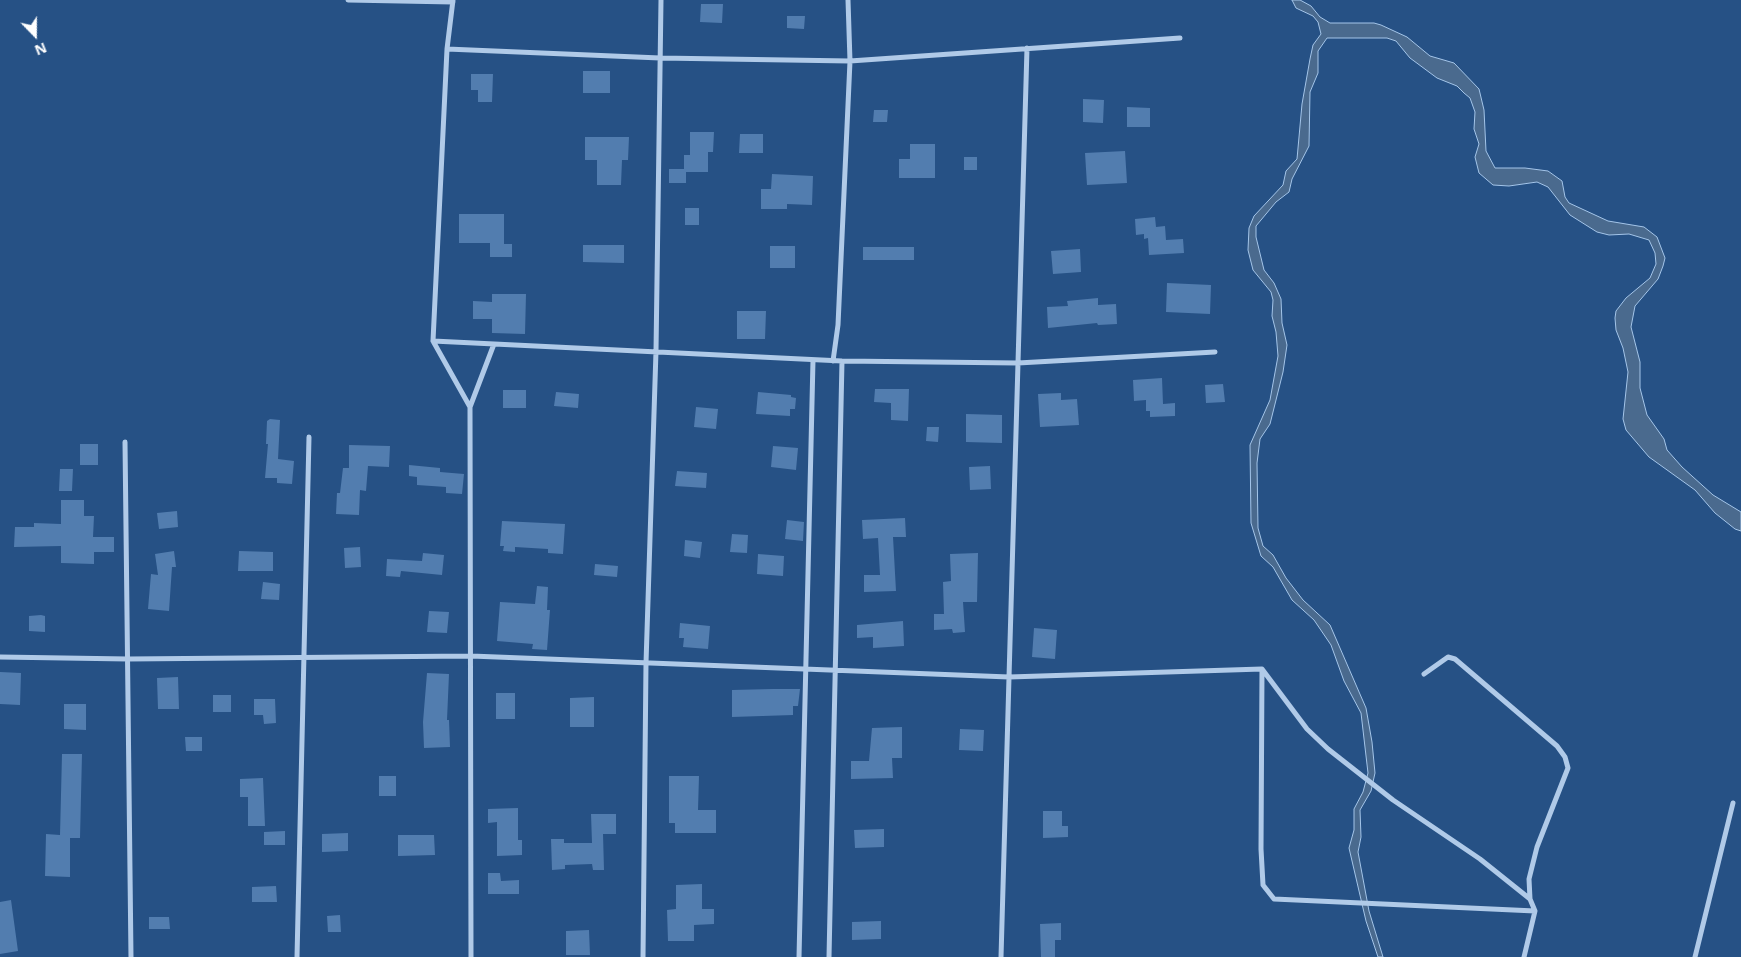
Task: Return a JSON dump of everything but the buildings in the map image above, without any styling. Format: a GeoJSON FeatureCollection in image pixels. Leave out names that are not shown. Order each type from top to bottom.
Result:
{"type":"FeatureCollection","features":[{"type":"Feature","properties":{"kind":"street"},"geometry":{"type":"LineString","coordinates":[[348,0],[453,1],[447,49],[433,341],[470,407]]}},
{"type":"Feature","properties":{"kind":"street"},"geometry":{"type":"LineString","coordinates":[[643,957],[646,663],[656,351],[661,0]]}},
{"type":"Feature","properties":{"kind":"street"},"geometry":{"type":"LineString","coordinates":[[833,360],[838,325],[850,61],[848,0]]}},
{"type":"Feature","properties":{"kind":"street"},"geometry":{"type":"LineString","coordinates":[[447,49],[660,58],[850,61],[1180,38]]}},
{"type":"Feature","properties":{"kind":"street"},"geometry":{"type":"LineString","coordinates":[[1001,957],[1027,48]]}},
{"type":"Feature","properties":{"kind":"street"},"geometry":{"type":"LineString","coordinates":[[433,341],[842,361],[1018,363],[1215,352]]}},
{"type":"Feature","properties":{"kind":"street"},"geometry":{"type":"LineString","coordinates":[[471,957],[470,407],[494,344]]}},
{"type":"Feature","properties":{"kind":"street"},"geometry":{"type":"LineString","coordinates":[[799,957],[813,360]]}},
{"type":"Feature","properties":{"kind":"street"},"geometry":{"type":"LineString","coordinates":[[830,957],[834,671],[842,361]]}},
{"type":"Feature","properties":{"kind":"street"},"geometry":{"type":"LineString","coordinates":[[297,957],[309,437]]}},
{"type":"Feature","properties":{"kind":"street"},"geometry":{"type":"LineString","coordinates":[[125,442],[132,957]]}},
{"type":"Feature","properties":{"kind":"street"},"geometry":{"type":"LineString","coordinates":[[0,657],[128,659],[471,656],[1009,677],[1262,670]]}},
{"type":"Feature","properties":{"kind":"street"},"geometry":{"type":"LineString","coordinates":[[1424,674],[1448,657],[1455,659],[1557,746],[1565,757],[1568,768],[1537,847],[1529,879],[1530,899],[1535,912],[1524,957]]}},
{"type":"Feature","properties":{"kind":"street"},"geometry":{"type":"LineString","coordinates":[[1262,670],[1307,729],[1328,749],[1393,800],[1480,859],[1530,899]]}},
{"type":"Feature","properties":{"kind":"street"},"geometry":{"type":"LineString","coordinates":[[1262,670],[1261,849],[1263,885],[1274,898],[1535,912]]}},
{"type":"Feature","properties":{"kind":"street"},"geometry":{"type":"LineString","coordinates":[[1695,957],[1733,803]]}},
{"type":"Feature","properties":{"kind":"water"},"geometry":{"type":"Polygon","coordinates":[[[1292,0],[1300,0],[1311,6],[1320,17],[1330,23],[1374,23],[1381,25],[1407,37],[1430,56],[1454,63],[1479,89],[1484,110],[1486,151],[1495,168],[1525,168],[1548,171],[1562,181],[1565,197],[1569,203],[1608,221],[1644,227],[1657,237],[1665,258],[1663,266],[1658,279],[1635,306],[1631,327],[1640,362],[1640,388],[1647,415],[1664,439],[1667,450],[1682,467],[1713,495],[1741,512],[1741,531],[1735,529],[1715,513],[1695,490],[1649,457],[1626,430],[1623,419],[1628,372],[1623,348],[1616,330],[1615,318],[1616,311],[1626,298],[1650,278],[1656,264],[1655,253],[1649,240],[1629,234],[1609,235],[1597,232],[1570,215],[1548,187],[1537,182],[1509,186],[1493,185],[1479,173],[1475,157],[1479,144],[1474,129],[1475,112],[1470,98],[1457,86],[1437,78],[1410,58],[1396,41],[1387,38],[1327,38],[1318,51],[1318,73],[1310,92],[1309,146],[1292,179],[1289,192],[1276,202],[1256,226],[1256,237],[1264,270],[1274,283],[1281,299],[1282,323],[1287,345],[1283,372],[1270,424],[1260,439],[1257,463],[1258,528],[1263,546],[1273,555],[1286,578],[1303,600],[1330,625],[1366,708],[1375,773],[1371,791],[1360,810],[1361,837],[1358,852],[1369,911],[1383,957],[1378,957],[1366,921],[1349,848],[1354,830],[1354,809],[1363,792],[1368,773],[1361,713],[1344,681],[1331,645],[1314,620],[1292,600],[1273,567],[1261,556],[1251,523],[1250,445],[1270,400],[1278,356],[1276,332],[1272,316],[1273,300],[1271,292],[1253,270],[1248,250],[1249,228],[1254,216],[1283,185],[1286,171],[1297,159],[1302,104],[1310,59],[1313,45],[1321,34],[1318,22],[1313,16],[1296,8],[1292,0]]]}}]}
